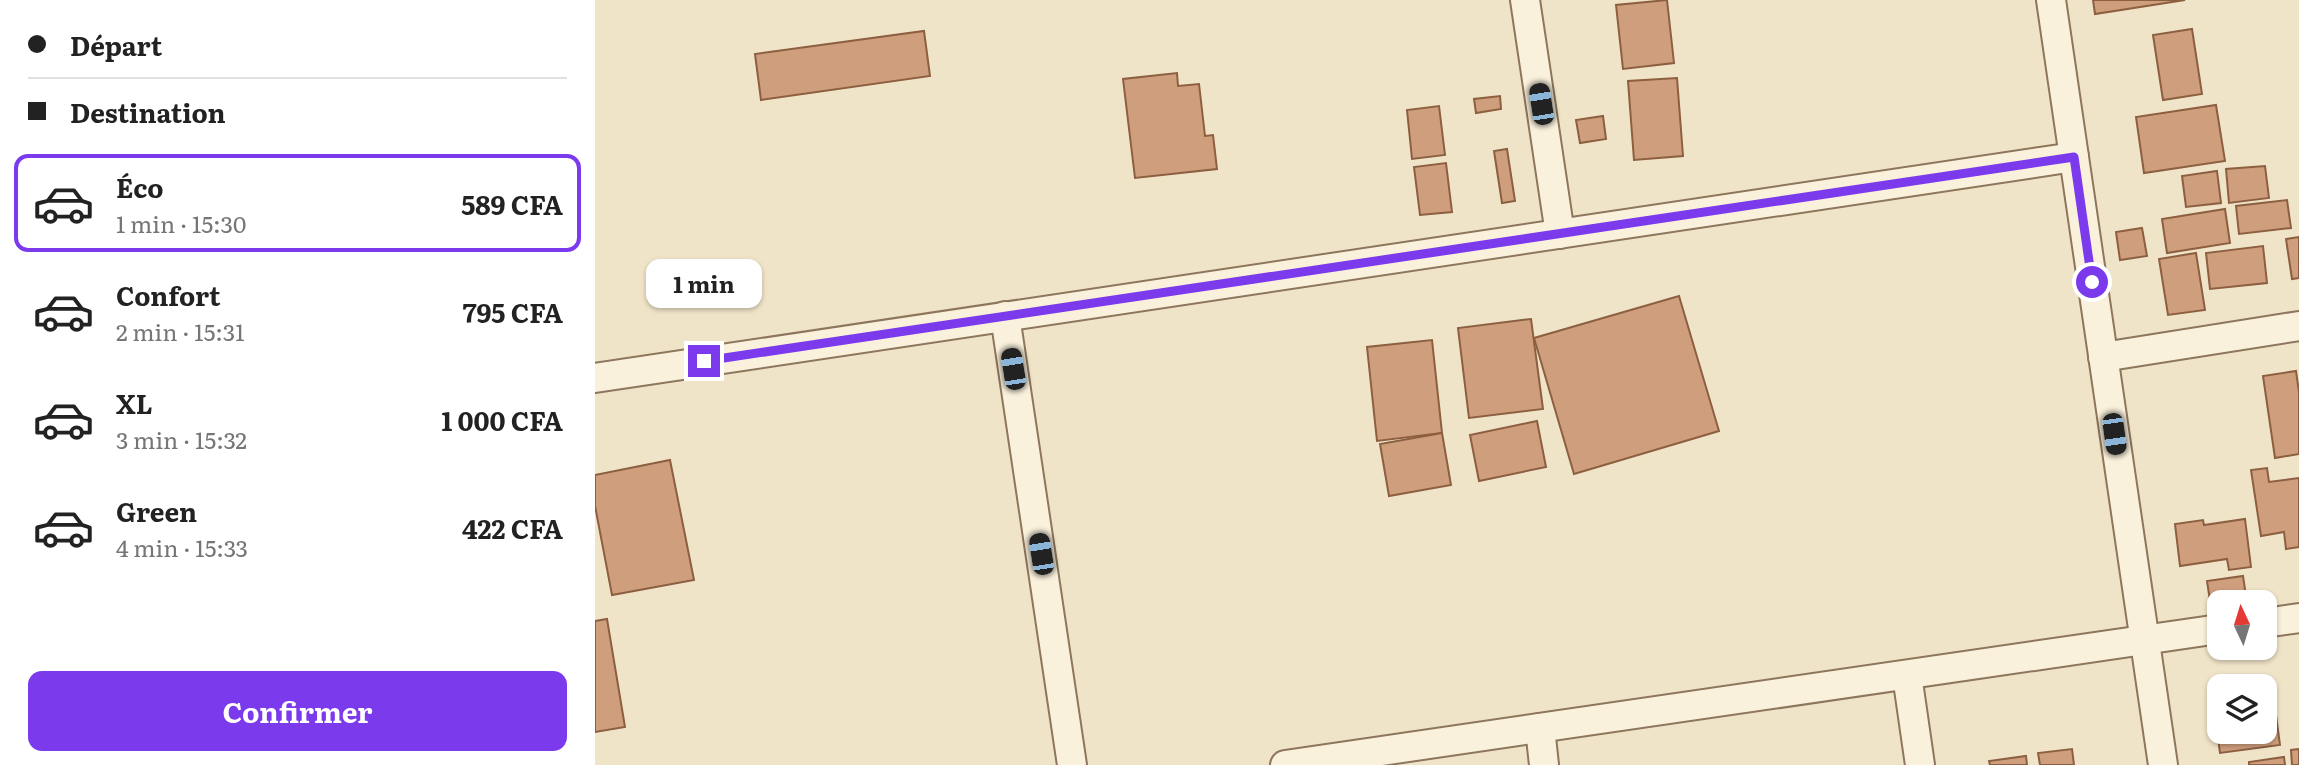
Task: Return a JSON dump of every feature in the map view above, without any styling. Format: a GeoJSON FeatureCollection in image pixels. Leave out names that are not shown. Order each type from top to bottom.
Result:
{"type":"FeatureCollection","features":[{"type":"Feature","properties":{"kind":"street"},"geometry":{"type":"LineString","coordinates":[[1525,0],[1560,234]]}},
{"type":"Feature","properties":{"kind":"street"},"geometry":{"type":"LineString","coordinates":[[2051,0],[2163,765]]}},
{"type":"Feature","properties":{"kind":"street"},"geometry":{"type":"LineString","coordinates":[[595,378],[2074,157]]}},
{"type":"Feature","properties":{"kind":"street"},"geometry":{"type":"LineString","coordinates":[[1005,316],[1072,765]]}},
{"type":"Feature","properties":{"kind":"street"},"geometry":{"type":"LineString","coordinates":[[2103,357],[2299,326]]}},
{"type":"Feature","properties":{"kind":"street"},"geometry":{"type":"LineString","coordinates":[[2277,621],[2299,618]]}},
{"type":"Feature","properties":{"kind":"street"},"geometry":{"type":"LineString","coordinates":[[1290,765],[2207,631]]}},
{"type":"Feature","properties":{"kind":"street"},"geometry":{"type":"LineString","coordinates":[[1907,675],[1920,765]]}},
{"type":"Feature","properties":{"kind":"street"},"geometry":{"type":"LineString","coordinates":[[1540,728],[1544,765]]}},
{"type":"Feature","properties":{"kind":"building"},"geometry":{"type":"Polygon","coordinates":[[[1667,0],[1674,63],[1623,69],[1616,5],[1667,0]]]}},
{"type":"Feature","properties":{"kind":"building"},"geometry":{"type":"Polygon","coordinates":[[[2093,0],[2185,0],[2095,14],[2093,0]]]}},
{"type":"Feature","properties":{"kind":"building"},"geometry":{"type":"Polygon","coordinates":[[[2192,29],[2202,94],[2163,100],[2153,35],[2192,29]]]}},
{"type":"Feature","properties":{"kind":"building"},"geometry":{"type":"Polygon","coordinates":[[[924,31],[930,76],[761,100],[755,54],[924,31]]]}},
{"type":"Feature","properties":{"kind":"building"},"geometry":{"type":"Polygon","coordinates":[[[1177,73],[1178,86],[1199,84],[1205,136],[1213,135],[1217,169],[1135,178],[1123,79],[1177,73]]]}},
{"type":"Feature","properties":{"kind":"building"},"geometry":{"type":"Polygon","coordinates":[[[1677,78],[1683,156],[1634,160],[1628,81],[1677,78]]]}},
{"type":"Feature","properties":{"kind":"building"},"geometry":{"type":"Polygon","coordinates":[[[1500,96],[1501,109],[1476,113],[1474,99],[1500,96]]]}},
{"type":"Feature","properties":{"kind":"building"},"geometry":{"type":"Polygon","coordinates":[[[2216,105],[2225,161],[2144,173],[2136,117],[2216,105]]]}},
{"type":"Feature","properties":{"kind":"building"},"geometry":{"type":"Polygon","coordinates":[[[1439,106],[1445,155],[1412,159],[1407,110],[1439,106]]]}},
{"type":"Feature","properties":{"kind":"building"},"geometry":{"type":"Polygon","coordinates":[[[1603,116],[1606,139],[1580,143],[1576,120],[1603,116]]]}},
{"type":"Feature","properties":{"kind":"building"},"geometry":{"type":"Polygon","coordinates":[[[1507,149],[1515,201],[1502,203],[1494,151],[1507,149]]]}},
{"type":"Feature","properties":{"kind":"building"},"geometry":{"type":"Polygon","coordinates":[[[1446,163],[1452,212],[1420,215],[1414,167],[1446,163]]]}},
{"type":"Feature","properties":{"kind":"building"},"geometry":{"type":"Polygon","coordinates":[[[2265,166],[2269,198],[2229,203],[2226,169],[2265,166]]]}},
{"type":"Feature","properties":{"kind":"building"},"geometry":{"type":"Polygon","coordinates":[[[2217,171],[2221,203],[2186,207],[2182,176],[2217,171]]]}},
{"type":"Feature","properties":{"kind":"building"},"geometry":{"type":"Polygon","coordinates":[[[2287,200],[2291,228],[2239,234],[2236,206],[2287,200]]]}},
{"type":"Feature","properties":{"kind":"building"},"geometry":{"type":"Polygon","coordinates":[[[2225,209],[2230,243],[2167,253],[2162,219],[2225,209]]]}},
{"type":"Feature","properties":{"kind":"building"},"geometry":{"type":"Polygon","coordinates":[[[2142,228],[2147,256],[2120,260],[2116,232],[2142,228]]]}},
{"type":"Feature","properties":{"kind":"building"},"geometry":{"type":"Polygon","coordinates":[[[2299,237],[2299,278],[2292,279],[2286,239],[2299,237]]]}},
{"type":"Feature","properties":{"kind":"building"},"geometry":{"type":"Polygon","coordinates":[[[2263,246],[2267,283],[2210,289],[2206,253],[2263,246]]]}},
{"type":"Feature","properties":{"kind":"building"},"geometry":{"type":"Polygon","coordinates":[[[2196,253],[2205,310],[2168,315],[2159,259],[2196,253]]]}},
{"type":"Feature","properties":{"kind":"building"},"geometry":{"type":"Polygon","coordinates":[[[1679,296],[1719,431],[1574,474],[1534,338],[1679,296]]]}},
{"type":"Feature","properties":{"kind":"building"},"geometry":{"type":"Polygon","coordinates":[[[1531,319],[1543,409],[1469,418],[1458,328],[1531,319]]]}},
{"type":"Feature","properties":{"kind":"building"},"geometry":{"type":"Polygon","coordinates":[[[1432,340],[1442,433],[1377,441],[1367,347],[1432,340]]]}},
{"type":"Feature","properties":{"kind":"building"},"geometry":{"type":"Polygon","coordinates":[[[2296,371],[2299,392],[2299,454],[2275,458],[2263,376],[2296,371]]]}},
{"type":"Feature","properties":{"kind":"building"},"geometry":{"type":"Polygon","coordinates":[[[1537,421],[1546,467],[1479,481],[1470,435],[1537,421]]]}},
{"type":"Feature","properties":{"kind":"building"},"geometry":{"type":"Polygon","coordinates":[[[1442,433],[1451,485],[1389,496],[1380,444],[1442,433]]]}},
{"type":"Feature","properties":{"kind":"building"},"geometry":{"type":"Polygon","coordinates":[[[670,460],[694,580],[612,595],[595,506],[595,475],[670,460]]]}},
{"type":"Feature","properties":{"kind":"building"},"geometry":{"type":"Polygon","coordinates":[[[2267,468],[2269,482],[2299,478],[2299,547],[2286,549],[2284,532],[2261,536],[2251,470],[2267,468]]]}},
{"type":"Feature","properties":{"kind":"building"},"geometry":{"type":"Polygon","coordinates":[[[2245,519],[2251,567],[2229,570],[2227,559],[2180,566],[2175,524],[2203,520],[2204,525],[2245,519]]]}},
{"type":"Feature","properties":{"kind":"building"},"geometry":{"type":"Polygon","coordinates":[[[2243,576],[2245,590],[2208,590],[2207,581],[2243,576]]]}},
{"type":"Feature","properties":{"kind":"building"},"geometry":{"type":"Polygon","coordinates":[[[607,619],[625,727],[595,732],[595,621],[607,619]]]}},
{"type":"Feature","properties":{"kind":"building"},"geometry":{"type":"Polygon","coordinates":[[[2277,723],[2280,745],[2220,753],[2219,744],[2277,744],[2277,723]]]}},
{"type":"Feature","properties":{"kind":"building"},"geometry":{"type":"Polygon","coordinates":[[[2072,749],[2074,765],[2040,765],[2038,753],[2072,749]]]}},
{"type":"Feature","properties":{"kind":"building"},"geometry":{"type":"Polygon","coordinates":[[[2299,749],[2299,765],[2292,765],[2291,750],[2299,749]]]}},
{"type":"Feature","properties":{"kind":"building"},"geometry":{"type":"Polygon","coordinates":[[[2026,756],[2027,765],[1990,765],[1989,761],[2026,756]]]}},
{"type":"Feature","properties":{"kind":"building"},"geometry":{"type":"Polygon","coordinates":[[[2284,757],[2285,765],[2249,765],[2249,762],[2284,757]]]}},
{"type":"Feature","properties":{"kind":"route"},"geometry":{"type":"LineString","coordinates":[[704,361],[2074,157],[2092,282]]}}]}
